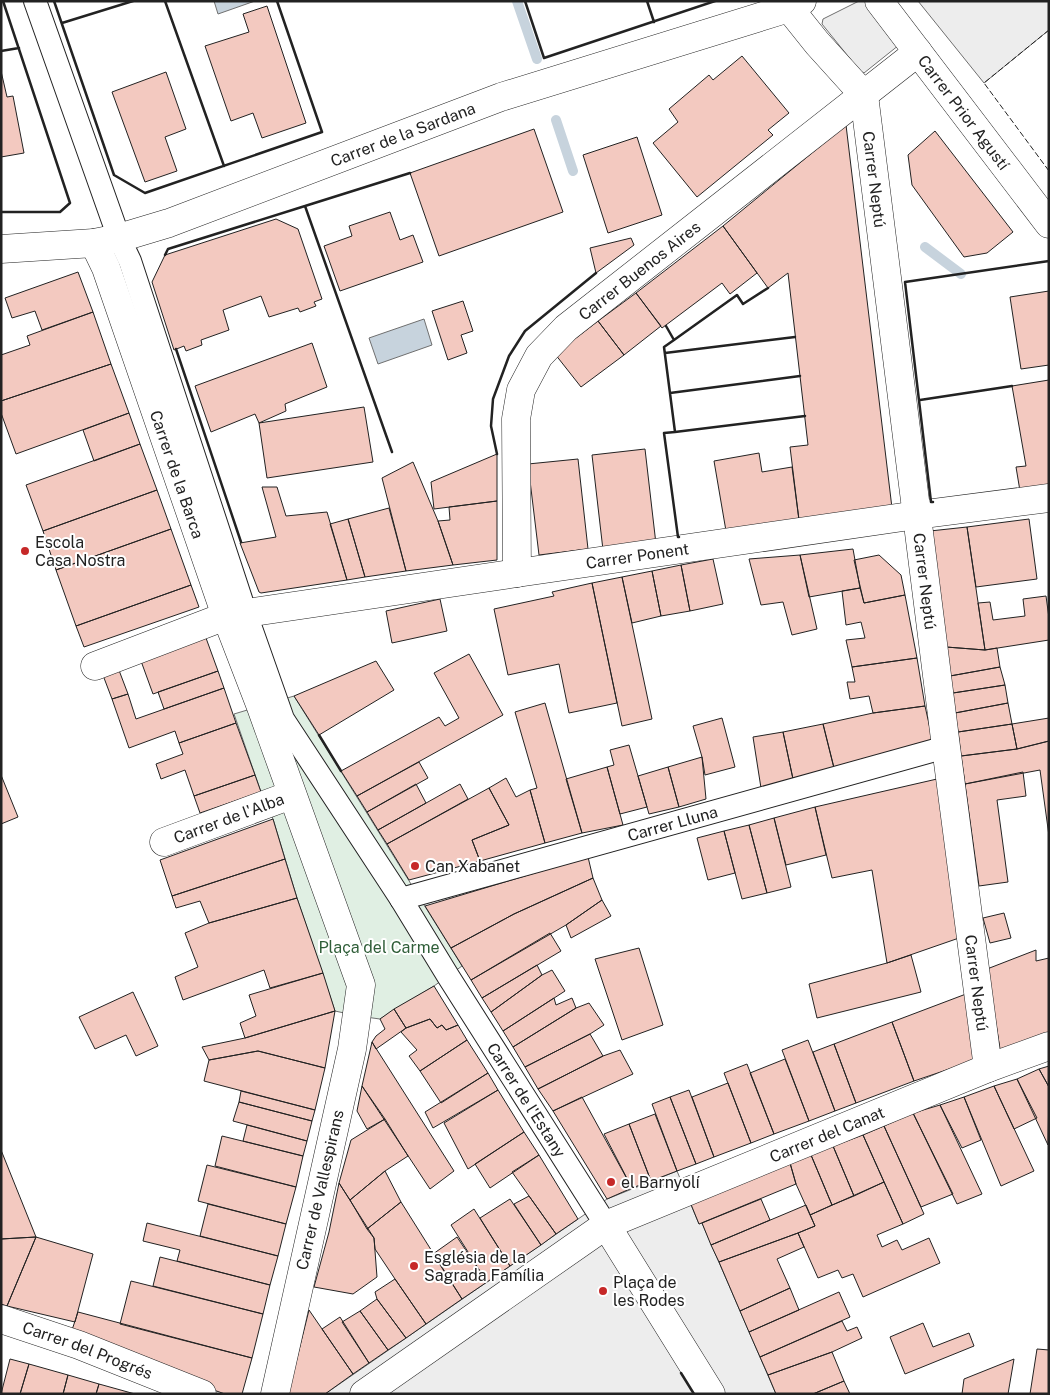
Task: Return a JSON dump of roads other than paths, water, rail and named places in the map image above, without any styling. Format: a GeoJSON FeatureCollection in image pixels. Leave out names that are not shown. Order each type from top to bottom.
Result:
{"type":"FeatureCollection","features":[{"type":"Feature","properties":{"kind":"street","name":"Carrer de la Barca"},"geometry":{"type":"LineString","coordinates":[[35,1],[107,241],[106,268],[236,615],[261,707],[292,795]]}},
{"type":"Feature","properties":{"kind":"street","name":"Carrer Prior Agustí"},"geometry":{"type":"LineString","coordinates":[[879,1],[1049,224]]}},
{"type":"Feature","properties":{"kind":"street","name":"Carrer de la Sardana"},"geometry":{"type":"LineString","coordinates":[[1,249],[107,241],[170,223],[502,97],[796,4]]}},
{"type":"Feature","properties":{"kind":"street"},"geometry":{"type":"LineString","coordinates":[[796,4],[817,43],[864,94]]}},
{"type":"Feature","properties":{"kind":"street","name":"Carrer Buenos Aires"},"geometry":{"type":"LineString","coordinates":[[517,572],[516,419],[521,390],[539,356],[566,328],[918,52]]}},
{"type":"Feature","properties":{"kind":"street","name":"Carrer Neptú"},"geometry":{"type":"LineString","coordinates":[[864,94],[988,1068]]}},
{"type":"Feature","properties":{"kind":"street","name":"Carrer Ponent"},"geometry":{"type":"LineString","coordinates":[[95,666],[236,615],[517,572],[1049,498]]}},
{"type":"Feature","properties":{"kind":"street"},"geometry":{"type":"LineString","coordinates":[[236,615],[283,719],[401,899]]}},
{"type":"Feature","properties":{"kind":"street","name":"Carrer Lluna"},"geometry":{"type":"LineString","coordinates":[[401,899],[946,747]]}},
{"type":"Feature","properties":{"kind":"street","name":"Carrer de l'Alba"},"geometry":{"type":"LineString","coordinates":[[164,842],[292,795]]}},
{"type":"Feature","properties":{"kind":"street","name":"Carrer de Vallespirans"},"geometry":{"type":"LineString","coordinates":[[274,1394],[352,1049],[361,985],[292,795]]}},
{"type":"Feature","properties":{"kind":"street","name":"Carrer de l'Estany"},"geometry":{"type":"LineString","coordinates":[[401,899],[606,1225]]}},
{"type":"Feature","properties":{"kind":"street","name":"Carrer del Canat"},"geometry":{"type":"LineString","coordinates":[[606,1225],[988,1068],[1049,1046]]}},
{"type":"Feature","properties":{"kind":"street"},"geometry":{"type":"LineString","coordinates":[[364,1394],[606,1225],[711,1394]]}},
{"type":"Feature","properties":{"kind":"street","name":"Carrer del Progrés"},"geometry":{"type":"LineString","coordinates":[[1,1319],[80,1344],[202,1394]]}},
{"type":"Feature","properties":{"kind":"waterway"},"geometry":{"type":"LineString","coordinates":[[517,1],[537,59]]}},
{"type":"Feature","properties":{"kind":"waterway"},"geometry":{"type":"LineString","coordinates":[[556,120],[573,171]]}},
{"type":"Feature","properties":{"kind":"waterway"},"geometry":{"type":"LineString","coordinates":[[925,247],[961,274]]}},
{"type":"Feature","properties":{"kind":"place","name":"Escola Casa Nostra"},"geometry":{"type":"Point","coordinates":[25,551]}},
{"type":"Feature","properties":{"kind":"place","name":"Can Xabanet"},"geometry":{"type":"Point","coordinates":[415,866]}},
{"type":"Feature","properties":{"kind":"place","name":"el Barnyolí"},"geometry":{"type":"Point","coordinates":[611,1182]}},
{"type":"Feature","properties":{"kind":"place","name":"Església de la Sagrada Família"},"geometry":{"type":"Point","coordinates":[414,1266]}},
{"type":"Feature","properties":{"kind":"place","name":"Plaça de les Rodes"},"geometry":{"type":"Point","coordinates":[603,1291]}},
{"type":"Feature","properties":{"kind":"park label","name":"Plaça del Carme"},"geometry":{"type":"Point","coordinates":[379,947]}}]}
